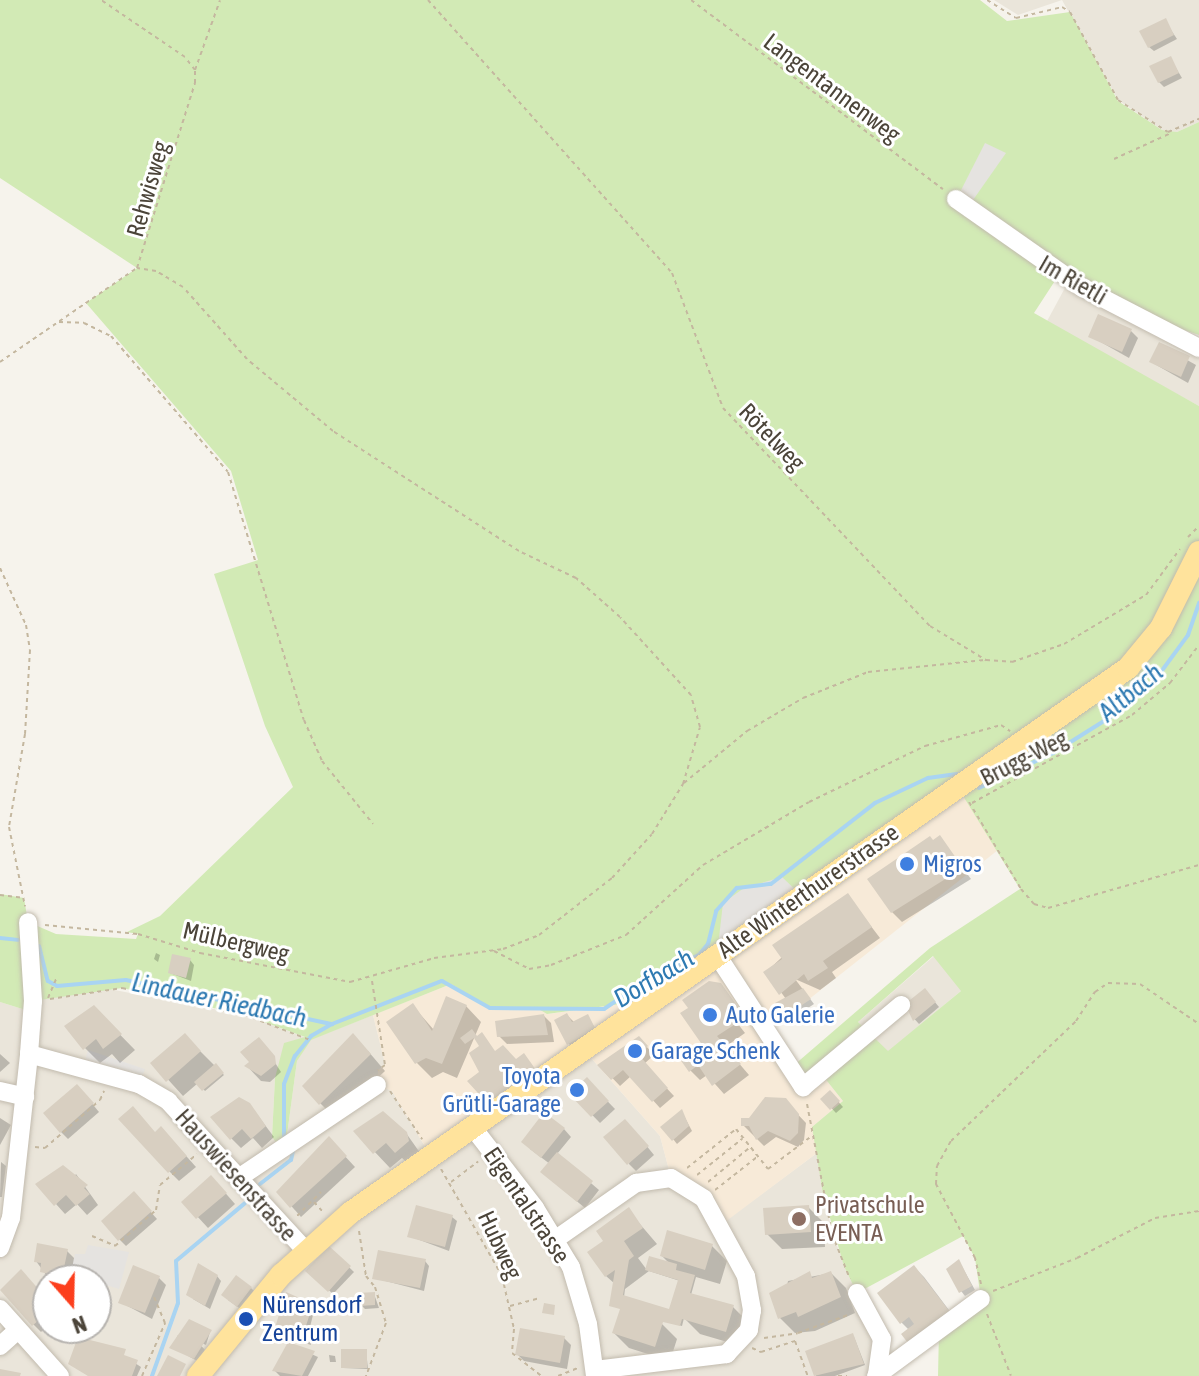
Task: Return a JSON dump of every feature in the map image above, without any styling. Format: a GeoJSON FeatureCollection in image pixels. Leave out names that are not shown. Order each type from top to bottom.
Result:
{"type":"FeatureCollection","features":[{"type":"Feature","properties":{"kind":"main road","name":"Alte Winterthurerstrasse"},"geometry":{"type":"LineString","coordinates":[[198,1376],[306,1251],[350,1213],[474,1129],[957,785],[1097,690],[1151,643],[1199,552]]}},
{"type":"Feature","properties":{"kind":"street","name":"Im Rietli"},"geometry":{"type":"LineString","coordinates":[[956,199],[1081,287],[1199,348]]}},
{"type":"Feature","properties":{"kind":"street"},"geometry":{"type":"LineString","coordinates":[[0,1248],[11,1218],[29,1054],[33,1001],[28,922]]}},
{"type":"Feature","properties":{"kind":"street"},"geometry":{"type":"LineString","coordinates":[[717,955],[803,1087],[901,1005]]}},
{"type":"Feature","properties":{"kind":"street","name":"Hauswiesenstrasse"},"geometry":{"type":"LineString","coordinates":[[29,1054],[109,1074],[168,1101],[210,1143],[306,1251]]}},
{"type":"Feature","properties":{"kind":"street"},"geometry":{"type":"LineString","coordinates":[[240,1177],[377,1085]]}},
{"type":"Feature","properties":{"kind":"street"},"geometry":{"type":"LineString","coordinates":[[0,1091],[25,1097]]}},
{"type":"Feature","properties":{"kind":"street","name":"Eigentalstrasse"},"geometry":{"type":"LineString","coordinates":[[474,1129],[556,1239],[580,1290],[595,1369]]}},
{"type":"Feature","properties":{"kind":"street"},"geometry":{"type":"LineString","coordinates":[[556,1239],[636,1183],[653,1177],[692,1188],[746,1276],[752,1310],[745,1337],[727,1354],[595,1369]]}},
{"type":"Feature","properties":{"kind":"street"},"geometry":{"type":"LineString","coordinates":[[857,1293],[882,1339],[876,1376]]}},
{"type":"Feature","properties":{"kind":"street"},"geometry":{"type":"LineString","coordinates":[[876,1376],[981,1299]]}},
{"type":"Feature","properties":{"kind":"street"},"geometry":{"type":"LineString","coordinates":[[0,1309],[60,1376]]}},
{"type":"Feature","properties":{"kind":"street"},"geometry":{"type":"LineString","coordinates":[[0,1346],[18,1330]]}},
{"type":"Feature","properties":{"kind":"path"},"geometry":{"type":"LineString","coordinates":[[101,0],[185,57],[195,70]]}},
{"type":"Feature","properties":{"kind":"path"},"geometry":{"type":"LineString","coordinates":[[195,70],[220,0]]}},
{"type":"Feature","properties":{"kind":"path","name":"Rötelweg"},"geometry":{"type":"LineString","coordinates":[[428,0],[672,273],[723,408],[930,626],[986,660]]}},
{"type":"Feature","properties":{"kind":"path","name":"Langentannenweg"},"geometry":{"type":"LineString","coordinates":[[691,0],[956,199]]}},
{"type":"Feature","properties":{"kind":"path"},"geometry":{"type":"LineString","coordinates":[[987,0],[1016,18],[1051,4],[1070,12],[1118,100],[1146,122],[1171,132]]}},
{"type":"Feature","properties":{"kind":"path","name":"Rehwisweg"},"geometry":{"type":"LineString","coordinates":[[0,362],[137,268],[158,213],[195,70]]}},
{"type":"Feature","properties":{"kind":"path"},"geometry":{"type":"LineString","coordinates":[[1114,159],[1199,119]]}},
{"type":"Feature","properties":{"kind":"path"},"geometry":{"type":"LineString","coordinates":[[137,268],[156,271],[183,287],[247,359],[333,431],[519,551],[576,578],[620,617],[691,695],[700,727],[683,784]]}},
{"type":"Feature","properties":{"kind":"path"},"geometry":{"type":"LineString","coordinates":[[59,322],[84,323],[111,336],[228,472],[304,720],[322,761],[373,824]]}},
{"type":"Feature","properties":{"kind":"path"},"geometry":{"type":"LineString","coordinates":[[0,568],[26,625],[30,650],[25,734],[9,827],[24,898],[0,895]]}},
{"type":"Feature","properties":{"kind":"path"},"geometry":{"type":"LineString","coordinates":[[683,784],[747,731],[803,698],[868,672],[986,660],[1012,662],[1064,644],[1146,595],[1164,572]]}},
{"type":"Feature","properties":{"kind":"path","name":"Brugg-Weg"},"geometry":{"type":"LineString","coordinates":[[971,804],[1132,715],[1170,683],[1199,645]]}},
{"type":"Feature","properties":{"kind":"path"},"geometry":{"type":"LineString","coordinates":[[494,950],[507,961],[529,969],[580,955],[639,927],[703,865],[809,802],[925,746],[1001,725],[1014,738]]}},
{"type":"Feature","properties":{"kind":"path","name":"Mülbergweg"},"geometry":{"type":"LineString","coordinates":[[28,922],[127,932],[290,972],[350,982],[371,980],[434,958],[494,950],[539,935],[612,878],[652,834],[683,784]]}},
{"type":"Feature","properties":{"kind":"path"},"geometry":{"type":"LineString","coordinates":[[957,785],[1021,889],[1034,904],[1048,908],[1199,865]]}},
{"type":"Feature","properties":{"kind":"path"},"geometry":{"type":"LineString","coordinates":[[56,978],[48,1000],[122,988],[245,1015],[309,1039]]}},
{"type":"Feature","properties":{"kind":"path"},"geometry":{"type":"LineString","coordinates":[[371,980],[373,1015],[385,1065],[378,1070],[377,1085],[392,1091],[424,1141]]}},
{"type":"Feature","properties":{"kind":"path"},"geometry":{"type":"LineString","coordinates":[[1011,1376],[981,1299],[975,1258],[936,1184],[937,1166],[951,1141],[1076,1021],[1095,992],[1108,983],[1140,984],[1199,1024]]}},
{"type":"Feature","properties":{"kind":"path"},"geometry":{"type":"LineString","coordinates":[[19,1145],[45,1148],[100,1100],[109,1074]]}},
{"type":"Feature","properties":{"kind":"path"},"geometry":{"type":"LineString","coordinates":[[803,1087],[832,1234],[857,1293]]}},
{"type":"Feature","properties":{"kind":"path"},"geometry":{"type":"LineString","coordinates":[[692,1188],[683,1172],[736,1129],[768,1169],[814,1135]]}},
{"type":"Feature","properties":{"kind":"path"},"geometry":{"type":"LineString","coordinates":[[692,1188],[743,1138]]}},
{"type":"Feature","properties":{"kind":"path"},"geometry":{"type":"LineString","coordinates":[[92,1236],[115,1246],[156,1210],[160,1185],[210,1143]]}},
{"type":"Feature","properties":{"kind":"path"},"geometry":{"type":"LineString","coordinates":[[692,1188],[750,1147]]}},
{"type":"Feature","properties":{"kind":"path"},"geometry":{"type":"LineString","coordinates":[[692,1188],[758,1156]]}},
{"type":"Feature","properties":{"kind":"path"},"geometry":{"type":"LineString","coordinates":[[450,1183],[481,1159]]}},
{"type":"Feature","properties":{"kind":"path","name":"Hubweg"},"geometry":{"type":"LineString","coordinates":[[440,1168],[502,1276],[509,1306],[512,1353],[541,1376]]}},
{"type":"Feature","properties":{"kind":"path"},"geometry":{"type":"LineString","coordinates":[[284,1228],[321,1192]]}},
{"type":"Feature","properties":{"kind":"path"},"geometry":{"type":"LineString","coordinates":[[312,1201],[329,1219]]}},
{"type":"Feature","properties":{"kind":"path"},"geometry":{"type":"LineString","coordinates":[[981,1299],[1155,1218],[1199,1211]]}},
{"type":"Feature","properties":{"kind":"path"},"geometry":{"type":"LineString","coordinates":[[356,1223],[363,1241],[366,1276],[375,1287],[386,1323],[366,1376]]}},
{"type":"Feature","properties":{"kind":"path"},"geometry":{"type":"LineString","coordinates":[[142,1376],[165,1323],[154,1297]]}},
{"type":"Feature","properties":{"kind":"path"},"geometry":{"type":"LineString","coordinates":[[509,1306],[540,1298]]}},
{"type":"Feature","properties":{"kind":"path"},"geometry":{"type":"LineString","coordinates":[[745,1337],[785,1336],[848,1315]]}},
{"type":"Feature","properties":{"kind":"path"},"geometry":{"type":"LineString","coordinates":[[745,1337],[761,1352],[795,1341],[808,1376]]}},
{"type":"Feature","properties":{"kind":"path"},"geometry":{"type":"LineString","coordinates":[[558,1376],[595,1369]]}},
{"type":"Feature","properties":{"kind":"path"},"geometry":{"type":"LineString","coordinates":[[838,1376],[847,1376]]}},
{"type":"Feature","properties":{"kind":"shaded area"},"geometry":{"type":"Polygon","coordinates":[[[994,0],[1062,0],[1018,15],[994,0]]]}},
{"type":"Feature","properties":{"kind":"shaded area"},"geometry":{"type":"Polygon","coordinates":[[[1062,0],[1199,0],[1199,122],[1177,132],[1162,130],[1118,100],[1062,0]]]}},
{"type":"Feature","properties":{"kind":"shaded area"},"geometry":{"type":"Polygon","coordinates":[[[985,143],[1006,153],[966,210],[955,202],[985,143]]]}},
{"type":"Feature","properties":{"kind":"shaded area"},"geometry":{"type":"Polygon","coordinates":[[[1066,286],[1199,351],[1199,406],[1046,323],[1066,286]]]}},
{"type":"Feature","properties":{"kind":"shaded area"},"geometry":{"type":"Polygon","coordinates":[[[957,785],[998,850],[770,1030],[793,1066],[823,1076],[843,1101],[812,1127],[817,1153],[721,1225],[671,1178],[660,1136],[584,1050],[427,1150],[392,1091],[377,1085],[378,1070],[385,1064],[373,1015],[451,984],[490,1008],[537,1008],[548,1014],[621,1004],[957,785]]]}},
{"type":"Feature","properties":{"kind":"shaded area"},"geometry":{"type":"Polygon","coordinates":[[[782,877],[802,896],[717,955],[723,903],[744,888],[782,877]]]}},
{"type":"Feature","properties":{"kind":"shaded area"},"geometry":{"type":"Polygon","coordinates":[[[934,956],[962,990],[888,1052],[858,1022],[934,956]]]}},
{"type":"Feature","properties":{"kind":"shaded area"},"geometry":{"type":"Polygon","coordinates":[[[104,988],[245,1015],[307,1038],[275,1078],[272,1137],[287,1135],[297,1061],[310,1040],[373,1015],[392,1091],[427,1150],[584,1050],[660,1136],[671,1177],[721,1224],[817,1153],[832,1234],[857,1293],[869,1308],[877,1376],[0,1376],[0,1002],[32,1012],[33,1001],[104,988]]]}},
{"type":"Feature","properties":{"kind":"shaded area"},"geometry":{"type":"Polygon","coordinates":[[[88,1050],[145,1069],[139,1084],[83,1068],[88,1050]]]}},
{"type":"Feature","properties":{"kind":"shaded area"},"geometry":{"type":"Polygon","coordinates":[[[88,1245],[129,1252],[119,1289],[112,1287],[112,1264],[73,1264],[75,1254],[85,1254],[88,1245]]]}},
{"type":"Feature","properties":{"kind":"green space"},"geometry":{"type":"Polygon","coordinates":[[[0,0],[980,0],[1007,21],[1070,12],[1118,101],[1162,130],[1177,132],[1199,122],[1199,335],[1166,324],[1062,270],[1034,313],[1199,406],[1199,1376],[938,1376],[939,1330],[981,1299],[975,1258],[963,1236],[857,1293],[844,1266],[823,1194],[812,1127],[843,1101],[823,1076],[803,1087],[793,1066],[930,948],[1020,889],[957,786],[634,1015],[621,1004],[547,1014],[537,1008],[490,1008],[451,984],[311,1040],[297,1061],[287,1135],[278,1145],[272,1137],[275,1078],[284,1043],[305,1037],[245,1015],[122,988],[33,1001],[32,1012],[0,1002],[0,894],[24,898],[28,922],[56,934],[136,939],[138,934],[127,932],[160,916],[293,787],[265,726],[214,574],[258,560],[231,471],[86,303],[137,268],[0,178],[0,0]],[[933,956],[858,1022],[888,1051],[961,991],[933,956]]]}},
{"type":"Feature","properties":{"kind":"building"},"geometry":{"type":"Polygon","coordinates":[[[1166,18],[1174,35],[1148,48],[1139,31],[1166,18]]]}},
{"type":"Feature","properties":{"kind":"building"},"geometry":{"type":"Polygon","coordinates":[[[1171,56],[1179,73],[1158,83],[1149,66],[1171,56]]]}},
{"type":"Feature","properties":{"kind":"building"},"geometry":{"type":"Polygon","coordinates":[[[1098,314],[1132,329],[1122,352],[1088,337],[1098,314]]]}},
{"type":"Feature","properties":{"kind":"building"},"geometry":{"type":"Polygon","coordinates":[[[1159,342],[1190,356],[1181,377],[1149,362],[1159,342]]]}},
{"type":"Feature","properties":{"kind":"building"},"geometry":{"type":"Polygon","coordinates":[[[940,835],[963,868],[891,913],[867,879],[930,836],[933,840],[940,835]]]}},
{"type":"Feature","properties":{"kind":"building"},"geometry":{"type":"Polygon","coordinates":[[[848,893],[872,927],[823,961],[828,968],[808,981],[804,974],[779,995],[763,972],[782,959],[772,945],[848,893]]]}},
{"type":"Feature","properties":{"kind":"building"},"geometry":{"type":"Polygon","coordinates":[[[172,954],[191,958],[186,978],[168,973],[172,954]]]}},
{"type":"Feature","properties":{"kind":"building"},"geometry":{"type":"Polygon","coordinates":[[[709,981],[721,983],[738,1007],[730,1013],[737,1023],[717,1036],[741,1064],[712,1086],[698,1065],[689,1072],[677,1055],[686,1050],[690,1055],[703,1046],[680,1013],[688,1008],[682,1000],[709,981]]]}},
{"type":"Feature","properties":{"kind":"building"},"geometry":{"type":"Polygon","coordinates":[[[803,988],[811,999],[784,1017],[775,1003],[803,988]]]}},
{"type":"Feature","properties":{"kind":"building"},"geometry":{"type":"Polygon","coordinates":[[[925,988],[936,1002],[913,1021],[905,1004],[925,988]]]}},
{"type":"Feature","properties":{"kind":"building"},"geometry":{"type":"Polygon","coordinates":[[[446,996],[467,1005],[442,1064],[426,1058],[415,1064],[386,1022],[413,1003],[432,1031],[446,996]]]}},
{"type":"Feature","properties":{"kind":"building"},"geometry":{"type":"Polygon","coordinates":[[[94,1005],[122,1034],[103,1049],[96,1039],[83,1050],[64,1026],[94,1005]]]}},
{"type":"Feature","properties":{"kind":"building"},"geometry":{"type":"Polygon","coordinates":[[[567,1013],[572,1022],[588,1014],[595,1028],[567,1045],[554,1020],[567,1013]]]}},
{"type":"Feature","properties":{"kind":"building"},"geometry":{"type":"Polygon","coordinates":[[[544,1014],[548,1035],[497,1037],[495,1021],[544,1014]]]}},
{"type":"Feature","properties":{"kind":"building"},"geometry":{"type":"Polygon","coordinates":[[[472,1029],[477,1036],[482,1032],[495,1051],[503,1045],[516,1059],[524,1053],[536,1070],[488,1104],[467,1081],[479,1072],[469,1053],[479,1046],[474,1038],[465,1044],[460,1038],[472,1029]]]}},
{"type":"Feature","properties":{"kind":"building"},"geometry":{"type":"Polygon","coordinates":[[[185,1033],[201,1051],[166,1082],[150,1063],[185,1033]]]}},
{"type":"Feature","properties":{"kind":"building"},"geometry":{"type":"Polygon","coordinates":[[[353,1033],[371,1054],[319,1105],[302,1086],[353,1033]]]}},
{"type":"Feature","properties":{"kind":"building"},"geometry":{"type":"Polygon","coordinates":[[[639,1036],[648,1046],[639,1055],[668,1088],[652,1102],[623,1070],[611,1080],[597,1065],[639,1036]]]}},
{"type":"Feature","properties":{"kind":"building"},"geometry":{"type":"Polygon","coordinates":[[[259,1037],[275,1056],[276,1064],[261,1076],[244,1066],[249,1062],[240,1052],[259,1037]]]}},
{"type":"Feature","properties":{"kind":"building"},"geometry":{"type":"Polygon","coordinates":[[[216,1063],[224,1073],[202,1091],[194,1082],[216,1063]]]}},
{"type":"Feature","properties":{"kind":"building"},"geometry":{"type":"Polygon","coordinates":[[[587,1077],[609,1101],[591,1117],[569,1094],[587,1077]]]}},
{"type":"Feature","properties":{"kind":"building"},"geometry":{"type":"Polygon","coordinates":[[[77,1084],[94,1103],[60,1133],[43,1113],[77,1084]]]}},
{"type":"Feature","properties":{"kind":"building"},"geometry":{"type":"Polygon","coordinates":[[[830,1090],[840,1101],[830,1110],[820,1099],[830,1090]]]}},
{"type":"Feature","properties":{"kind":"building"},"geometry":{"type":"Polygon","coordinates":[[[239,1097],[250,1103],[266,1126],[251,1139],[242,1129],[230,1140],[210,1117],[239,1097]]]}},
{"type":"Feature","properties":{"kind":"building"},"geometry":{"type":"Polygon","coordinates":[[[765,1097],[786,1098],[799,1114],[798,1133],[790,1141],[768,1131],[756,1140],[749,1126],[741,1126],[741,1118],[749,1118],[765,1097]]]}},
{"type":"Feature","properties":{"kind":"building"},"geometry":{"type":"Polygon","coordinates":[[[133,1106],[155,1132],[161,1126],[187,1156],[168,1173],[118,1119],[133,1106]]]}},
{"type":"Feature","properties":{"kind":"building"},"geometry":{"type":"Polygon","coordinates":[[[682,1109],[689,1126],[672,1141],[660,1127],[682,1109]]]}},
{"type":"Feature","properties":{"kind":"building"},"geometry":{"type":"Polygon","coordinates":[[[383,1111],[407,1132],[409,1141],[395,1153],[386,1143],[373,1154],[353,1131],[383,1111]]]}},
{"type":"Feature","properties":{"kind":"building"},"geometry":{"type":"Polygon","coordinates":[[[544,1112],[565,1128],[541,1158],[521,1142],[544,1112]]]}},
{"type":"Feature","properties":{"kind":"building"},"geometry":{"type":"Polygon","coordinates":[[[625,1119],[649,1146],[627,1165],[603,1137],[625,1119]]]}},
{"type":"Feature","properties":{"kind":"building"},"geometry":{"type":"Polygon","coordinates":[[[329,1136],[347,1156],[290,1208],[276,1192],[329,1136]]]}},
{"type":"Feature","properties":{"kind":"building"},"geometry":{"type":"Polygon","coordinates":[[[557,1152],[593,1181],[577,1202],[540,1172],[557,1152]]]}},
{"type":"Feature","properties":{"kind":"building"},"geometry":{"type":"Polygon","coordinates":[[[63,1165],[88,1185],[84,1188],[90,1194],[76,1206],[66,1195],[54,1206],[35,1184],[63,1165]]]}},
{"type":"Feature","properties":{"kind":"building"},"geometry":{"type":"Polygon","coordinates":[[[211,1175],[227,1193],[196,1219],[181,1202],[211,1175]]]}},
{"type":"Feature","properties":{"kind":"building"},"geometry":{"type":"Polygon","coordinates":[[[134,1191],[152,1211],[118,1241],[101,1221],[134,1191]]]}},
{"type":"Feature","properties":{"kind":"building"},"geometry":{"type":"Polygon","coordinates":[[[416,1205],[453,1215],[445,1247],[407,1237],[416,1205]]]}},
{"type":"Feature","properties":{"kind":"building"},"geometry":{"type":"Polygon","coordinates":[[[809,1205],[811,1232],[765,1235],[763,1208],[809,1205]]]}},
{"type":"Feature","properties":{"kind":"building"},"geometry":{"type":"Polygon","coordinates":[[[629,1207],[643,1228],[624,1241],[634,1256],[629,1260],[623,1295],[669,1309],[678,1280],[645,1270],[649,1256],[677,1264],[676,1270],[695,1275],[690,1293],[734,1305],[726,1332],[682,1319],[680,1326],[663,1322],[655,1347],[612,1333],[620,1309],[609,1306],[615,1270],[605,1277],[587,1252],[603,1241],[596,1231],[629,1207]]]}},
{"type":"Feature","properties":{"kind":"building"},"geometry":{"type":"Polygon","coordinates":[[[667,1230],[713,1244],[705,1270],[660,1256],[667,1230]]]}},
{"type":"Feature","properties":{"kind":"building"},"geometry":{"type":"Polygon","coordinates":[[[37,1243],[68,1249],[65,1264],[34,1262],[37,1243]]]}},
{"type":"Feature","properties":{"kind":"building"},"geometry":{"type":"Polygon","coordinates":[[[329,1246],[351,1266],[328,1292],[305,1271],[329,1246]]]}},
{"type":"Feature","properties":{"kind":"building"},"geometry":{"type":"Polygon","coordinates":[[[378,1250],[426,1259],[420,1288],[372,1279],[378,1250]]]}},
{"type":"Feature","properties":{"kind":"building"},"geometry":{"type":"Polygon","coordinates":[[[959,1259],[972,1286],[959,1293],[946,1269],[959,1259]]]}},
{"type":"Feature","properties":{"kind":"building"},"geometry":{"type":"Polygon","coordinates":[[[198,1263],[218,1275],[205,1306],[186,1295],[198,1263]]]}},
{"type":"Feature","properties":{"kind":"building"},"geometry":{"type":"Polygon","coordinates":[[[133,1265],[160,1276],[145,1313],[118,1303],[133,1265]]]}},
{"type":"Feature","properties":{"kind":"building"},"geometry":{"type":"Polygon","coordinates":[[[914,1265],[950,1312],[908,1343],[901,1334],[914,1324],[909,1317],[900,1324],[877,1293],[914,1265]]]}},
{"type":"Feature","properties":{"kind":"building"},"geometry":{"type":"Polygon","coordinates":[[[21,1269],[32,1282],[32,1326],[0,1290],[21,1269]]]}},
{"type":"Feature","properties":{"kind":"building"},"geometry":{"type":"Polygon","coordinates":[[[810,1271],[812,1278],[831,1271],[841,1297],[798,1317],[796,1312],[778,1319],[769,1293],[810,1271]]]}},
{"type":"Feature","properties":{"kind":"building"},"geometry":{"type":"Polygon","coordinates":[[[236,1275],[252,1287],[237,1307],[221,1295],[236,1275]]]}},
{"type":"Feature","properties":{"kind":"building"},"geometry":{"type":"Polygon","coordinates":[[[286,1292],[313,1304],[304,1332],[309,1334],[307,1342],[273,1334],[286,1292]]]}},
{"type":"Feature","properties":{"kind":"building"},"geometry":{"type":"Polygon","coordinates":[[[375,1292],[375,1305],[359,1306],[358,1293],[375,1292]]]}},
{"type":"Feature","properties":{"kind":"building"},"geometry":{"type":"Polygon","coordinates":[[[544,1303],[555,1305],[554,1315],[542,1313],[544,1303]]]}},
{"type":"Feature","properties":{"kind":"building"},"geometry":{"type":"Polygon","coordinates":[[[189,1319],[212,1330],[194,1359],[169,1348],[189,1319]]]}},
{"type":"Feature","properties":{"kind":"building"},"geometry":{"type":"Polygon","coordinates":[[[318,1325],[333,1330],[329,1341],[314,1336],[318,1325]]]}},
{"type":"Feature","properties":{"kind":"building"},"geometry":{"type":"Polygon","coordinates":[[[520,1328],[565,1336],[560,1363],[515,1355],[520,1328]]]}},
{"type":"Feature","properties":{"kind":"building"},"geometry":{"type":"Polygon","coordinates":[[[853,1333],[864,1364],[814,1376],[805,1351],[853,1333]]]}},
{"type":"Feature","properties":{"kind":"building"},"geometry":{"type":"Polygon","coordinates":[[[288,1342],[315,1351],[302,1376],[272,1371],[288,1342]]]}},
{"type":"Feature","properties":{"kind":"building"},"geometry":{"type":"Polygon","coordinates":[[[75,1344],[106,1344],[126,1349],[124,1355],[138,1360],[132,1376],[88,1376],[68,1364],[75,1344]]]}},
{"type":"Feature","properties":{"kind":"building"},"geometry":{"type":"Polygon","coordinates":[[[341,1349],[367,1349],[367,1368],[341,1368],[341,1349]]]}},
{"type":"Feature","properties":{"kind":"building"},"geometry":{"type":"Polygon","coordinates":[[[168,1355],[186,1364],[180,1376],[157,1376],[168,1355]]]}},
{"type":"Feature","properties":{"kind":"building"},"geometry":{"type":"Polygon","coordinates":[[[0,1369],[21,1373],[20,1376],[0,1376],[0,1369]]]}},
{"type":"Feature","properties":{"kind":"waterway","name":"Altbach"},"geometry":{"type":"LineString","coordinates":[[979,788],[1053,753],[1120,711],[1155,680],[1188,635],[1199,603]]}},
{"type":"Feature","properties":{"kind":"waterway","name":"Dorfbach"},"geometry":{"type":"LineString","coordinates":[[284,1137],[284,1084],[295,1056],[311,1036],[332,1024],[442,981],[490,1008],[604,1009],[644,982],[699,955],[708,944],[716,911],[737,888],[771,884],[875,803],[928,778],[957,774]]}},
{"type":"Feature","properties":{"kind":"waterway","name":"Lindauer Riedbach"},"geometry":{"type":"LineString","coordinates":[[0,938],[18,940]]}},
{"type":"Feature","properties":{"kind":"waterway","name":"Lindauer Riedbach"},"geometry":{"type":"LineString","coordinates":[[39,946],[48,981],[57,986],[126,980],[332,1024]]}},
{"type":"Feature","properties":{"kind":"waterway","name":"Dorfbach"},"geometry":{"type":"LineString","coordinates":[[260,1184],[291,1160],[293,1151]]}},
{"type":"Feature","properties":{"kind":"waterway","name":"Dorfbach"},"geometry":{"type":"LineString","coordinates":[[152,1376],[178,1303],[176,1261],[245,1203]]}},
{"type":"Feature","properties":{"kind":"place","name":"Migros"},"geometry":{"type":"Point","coordinates":[907,864]}},
{"type":"Feature","properties":{"kind":"place","name":"Auto Galerie"},"geometry":{"type":"Point","coordinates":[710,1015]}},
{"type":"Feature","properties":{"kind":"place","name":"Garage Schenk"},"geometry":{"type":"Point","coordinates":[635,1051]}},
{"type":"Feature","properties":{"kind":"place","name":"Toyota Grütli-Garage"},"geometry":{"type":"Point","coordinates":[577,1090]}},
{"type":"Feature","properties":{"kind":"place","name":"Privatschule EVENTA"},"geometry":{"type":"Point","coordinates":[799,1219]}},
{"type":"Feature","properties":{"kind":"place","name":"Nürensdorf Zentrum"},"geometry":{"type":"Point","coordinates":[246,1319]}}]}
